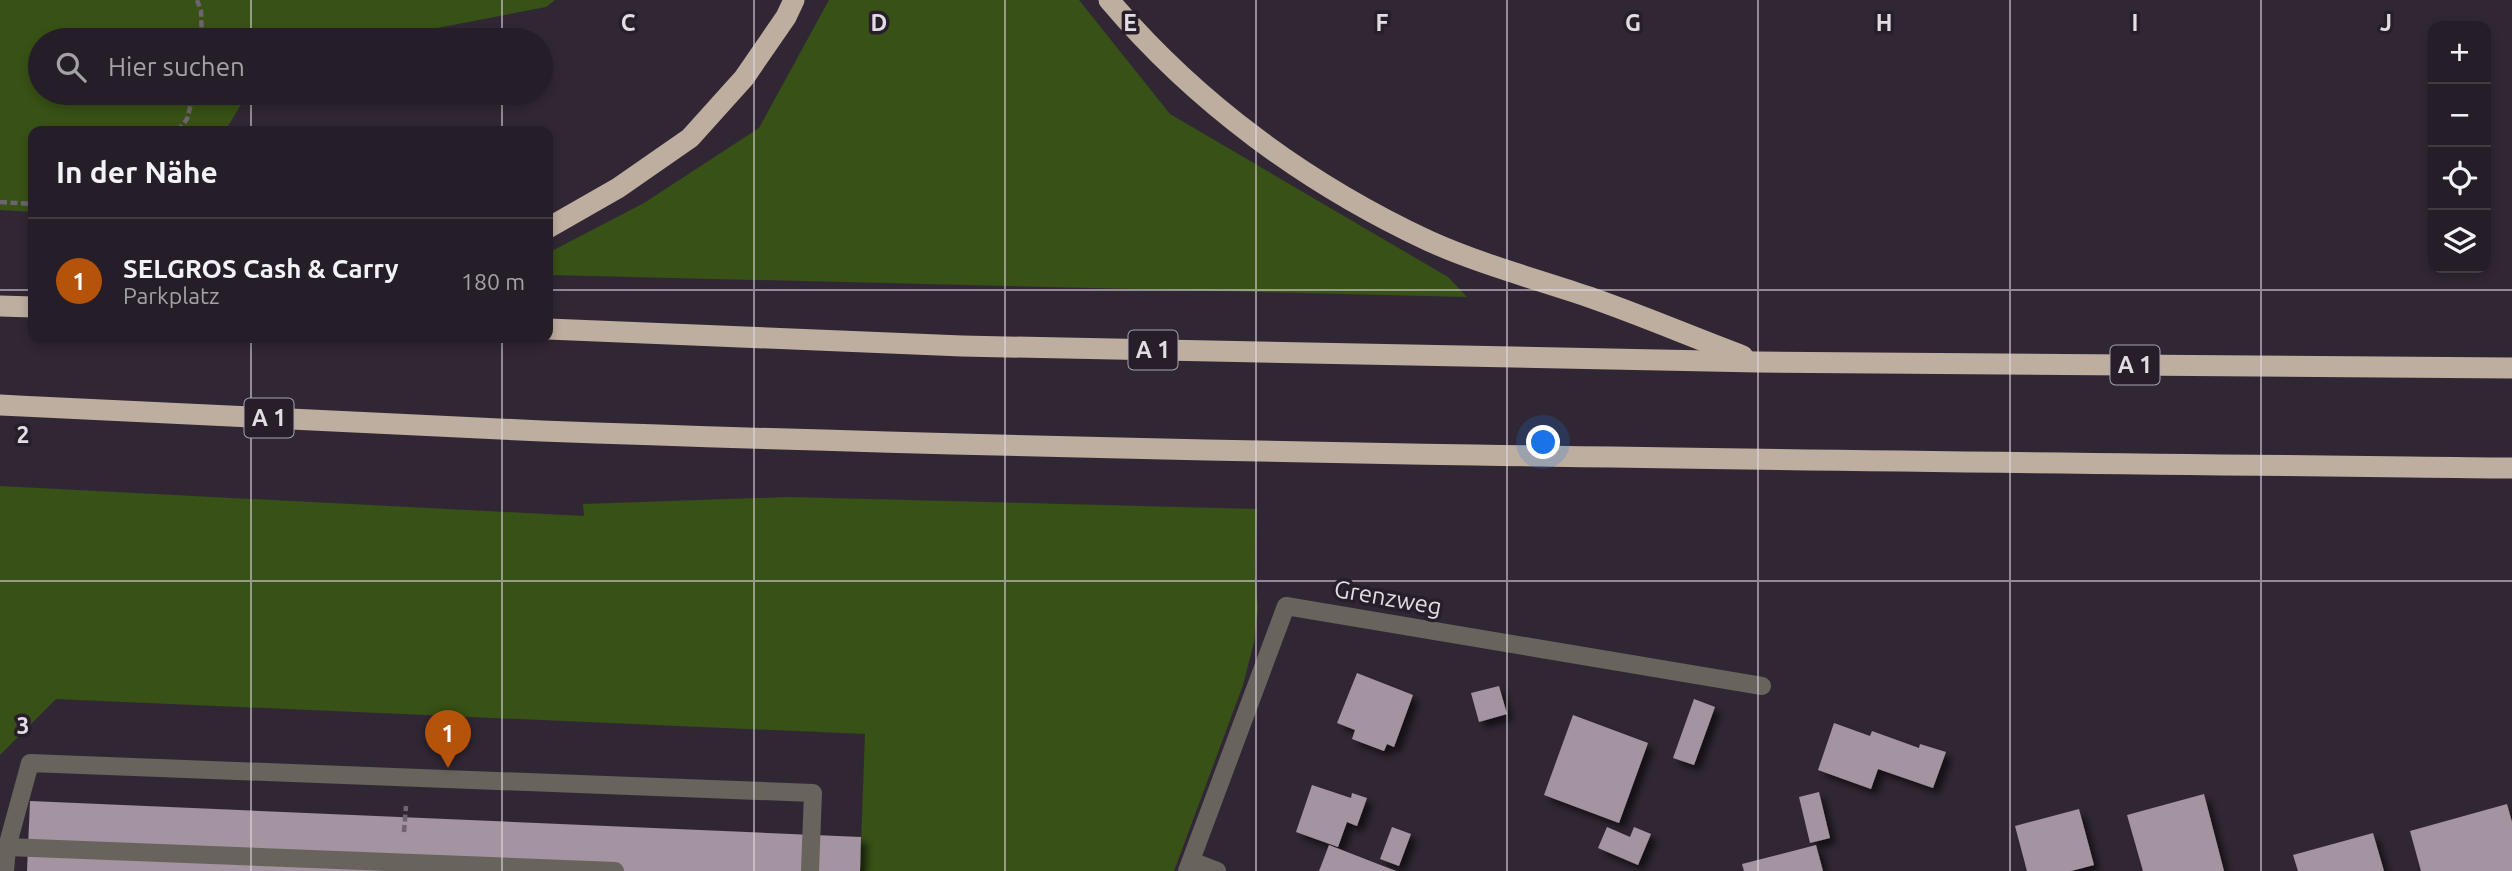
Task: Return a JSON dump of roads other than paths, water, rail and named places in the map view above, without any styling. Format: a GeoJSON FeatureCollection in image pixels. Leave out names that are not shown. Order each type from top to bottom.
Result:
{"type":"FeatureCollection","features":[{"type":"Feature","properties":{"kind":"highway"},"geometry":{"type":"LineString","coordinates":[[553,225],[618,188],[690,138],[744,78],[786,17],[794,0]]}},
{"type":"Feature","properties":{"kind":"highway"},"geometry":{"type":"LineString","coordinates":[[1109,0],[1181,76],[1233,122],[1295,166],[1367,209],[1430,242],[1592,298],[1758,362]]}},
{"type":"Feature","properties":{"kind":"highway"},"geometry":{"type":"LineString","coordinates":[[0,306],[28,307]]}},
{"type":"Feature","properties":{"kind":"highway","name":"A 1"},"geometry":{"type":"LineString","coordinates":[[553,329],[962,346],[1758,362],[2512,368]]}},
{"type":"Feature","properties":{"kind":"highway","name":"A 1"},"geometry":{"type":"LineString","coordinates":[[0,405],[537,431],[841,440],[1659,459],[2512,468]]}},
{"type":"Feature","properties":{"kind":"street","name":"Grenzweg"},"geometry":{"type":"LineString","coordinates":[[1189,866],[1286,606],[1762,686]]}},
{"type":"Feature","properties":{"kind":"street"},"geometry":{"type":"LineString","coordinates":[[5,871],[7,847],[30,763],[813,793],[810,871]]}},
{"type":"Feature","properties":{"kind":"street"},"geometry":{"type":"LineString","coordinates":[[7,847],[615,871]]}},
{"type":"Feature","properties":{"kind":"street"},"geometry":{"type":"LineString","coordinates":[[1189,866],[1217,871]]}},
{"type":"Feature","properties":{"kind":"place","name":"SELGROS Cash & Carry"},"geometry":{"type":"Point","coordinates":[448,768]}}]}
